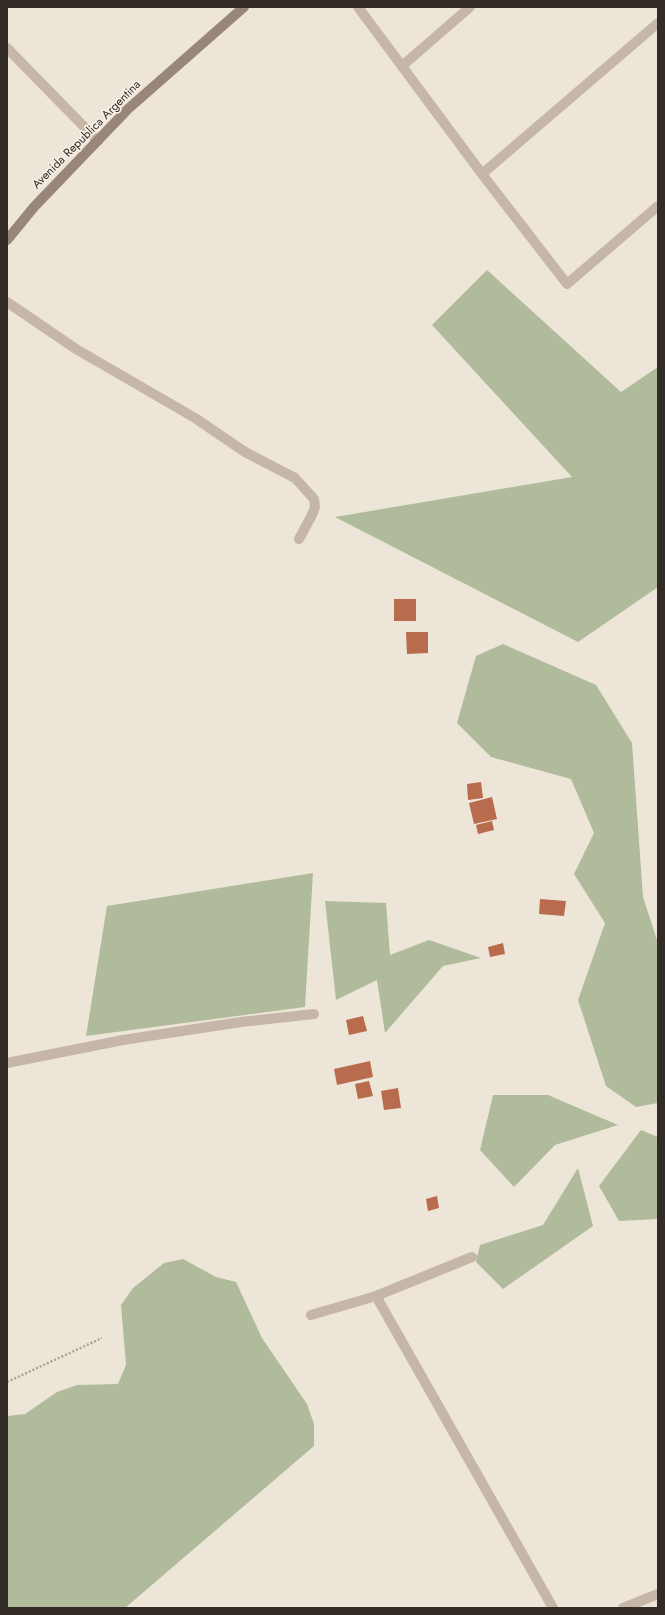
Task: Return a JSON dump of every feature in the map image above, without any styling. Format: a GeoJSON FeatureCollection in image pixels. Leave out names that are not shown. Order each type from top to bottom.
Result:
{"type":"FeatureCollection","features":[{"type":"Feature","properties":{"kind":"street","name":"Avenida Republica Argentina"},"geometry":{"type":"LineString","coordinates":[[7,240],[34,207],[128,109],[244,7]]}},
{"type":"Feature","properties":{"kind":"street"},"geometry":{"type":"LineString","coordinates":[[358,7],[482,174],[567,284],[658,206]]}},
{"type":"Feature","properties":{"kind":"street"},"geometry":{"type":"LineString","coordinates":[[402,66],[470,7]]}},
{"type":"Feature","properties":{"kind":"street"},"geometry":{"type":"LineString","coordinates":[[482,174],[658,23]]}},
{"type":"Feature","properties":{"kind":"street"},"geometry":{"type":"LineString","coordinates":[[7,48],[98,141]]}},
{"type":"Feature","properties":{"kind":"street"},"geometry":{"type":"LineString","coordinates":[[7,302],[76,349],[195,418],[245,452],[295,478],[314,499],[315,507],[299,539]]}},
{"type":"Feature","properties":{"kind":"street"},"geometry":{"type":"LineString","coordinates":[[7,1063],[130,1039],[242,1022],[314,1014]]}},
{"type":"Feature","properties":{"kind":"street"},"geometry":{"type":"LineString","coordinates":[[311,1315],[376,1296],[472,1257]]}},
{"type":"Feature","properties":{"kind":"street"},"geometry":{"type":"LineString","coordinates":[[376,1296],[553,1608]]}},
{"type":"Feature","properties":{"kind":"street"},"geometry":{"type":"LineString","coordinates":[[623,1608],[658,1594]]}},
{"type":"Feature","properties":{"kind":"path"},"geometry":{"type":"LineString","coordinates":[[7,1382],[102,1338]]}},
{"type":"Feature","properties":{"kind":"green space"},"geometry":{"type":"Polygon","coordinates":[[[487,270],[621,392],[658,367],[658,587],[578,642],[335,517],[572,477],[432,325],[487,270]]]}},
{"type":"Feature","properties":{"kind":"green space"},"geometry":{"type":"Polygon","coordinates":[[[503,644],[596,685],[632,743],[643,897],[658,943],[658,1103],[636,1107],[606,1086],[578,1000],[605,923],[574,874],[594,833],[571,779],[491,757],[457,723],[476,656],[503,644]]]}},
{"type":"Feature","properties":{"kind":"green space"},"geometry":{"type":"Polygon","coordinates":[[[313,873],[305,1007],[86,1036],[107,906],[313,873]]]}},
{"type":"Feature","properties":{"kind":"green space"},"geometry":{"type":"Polygon","coordinates":[[[325,901],[386,903],[390,955],[429,940],[481,958],[443,966],[385,1033],[377,980],[336,1000],[325,901]]]}},
{"type":"Feature","properties":{"kind":"green space"},"geometry":{"type":"Polygon","coordinates":[[[493,1095],[548,1095],[618,1125],[555,1145],[514,1187],[480,1150],[493,1095]]]}},
{"type":"Feature","properties":{"kind":"green space"},"geometry":{"type":"Polygon","coordinates":[[[641,1130],[658,1137],[658,1219],[619,1221],[599,1186],[641,1130]]]}},
{"type":"Feature","properties":{"kind":"green space"},"geometry":{"type":"Polygon","coordinates":[[[578,1168],[593,1226],[503,1289],[476,1262],[480,1245],[543,1225],[578,1168]]]}},
{"type":"Feature","properties":{"kind":"green space"},"geometry":{"type":"Polygon","coordinates":[[[183,1259],[216,1277],[236,1282],[262,1338],[307,1404],[314,1424],[314,1446],[125,1608],[7,1608],[7,1416],[25,1414],[57,1392],[77,1385],[118,1384],[126,1365],[121,1305],[133,1288],[164,1263],[183,1259]]]}},
{"type":"Feature","properties":{"kind":"building"},"geometry":{"type":"Polygon","coordinates":[[[394,599],[416,599],[416,621],[394,621],[394,599]]]}},
{"type":"Feature","properties":{"kind":"building"},"geometry":{"type":"Polygon","coordinates":[[[406,632],[428,632],[428,653],[407,654],[406,632]]]}},
{"type":"Feature","properties":{"kind":"building"},"geometry":{"type":"Polygon","coordinates":[[[481,782],[483,798],[468,800],[467,784],[481,782]]]}},
{"type":"Feature","properties":{"kind":"building"},"geometry":{"type":"Polygon","coordinates":[[[492,797],[497,819],[474,824],[469,803],[492,797]]]}},
{"type":"Feature","properties":{"kind":"building"},"geometry":{"type":"Polygon","coordinates":[[[492,821],[494,830],[478,834],[476,825],[492,821]]]}},
{"type":"Feature","properties":{"kind":"building"},"geometry":{"type":"Polygon","coordinates":[[[540,899],[566,901],[564,916],[539,914],[540,899]]]}},
{"type":"Feature","properties":{"kind":"building"},"geometry":{"type":"Polygon","coordinates":[[[503,943],[505,954],[490,957],[488,947],[503,943]]]}},
{"type":"Feature","properties":{"kind":"building"},"geometry":{"type":"Polygon","coordinates":[[[363,1016],[367,1031],[349,1035],[346,1020],[363,1016]]]}},
{"type":"Feature","properties":{"kind":"building"},"geometry":{"type":"Polygon","coordinates":[[[370,1061],[373,1077],[337,1085],[334,1069],[370,1061]]]}},
{"type":"Feature","properties":{"kind":"building"},"geometry":{"type":"Polygon","coordinates":[[[369,1081],[373,1096],[358,1099],[355,1084],[369,1081]]]}},
{"type":"Feature","properties":{"kind":"building"},"geometry":{"type":"Polygon","coordinates":[[[398,1088],[401,1108],[384,1110],[381,1091],[398,1088]]]}},
{"type":"Feature","properties":{"kind":"building"},"geometry":{"type":"Polygon","coordinates":[[[437,1196],[439,1208],[428,1211],[426,1199],[437,1196]]]}}]}
